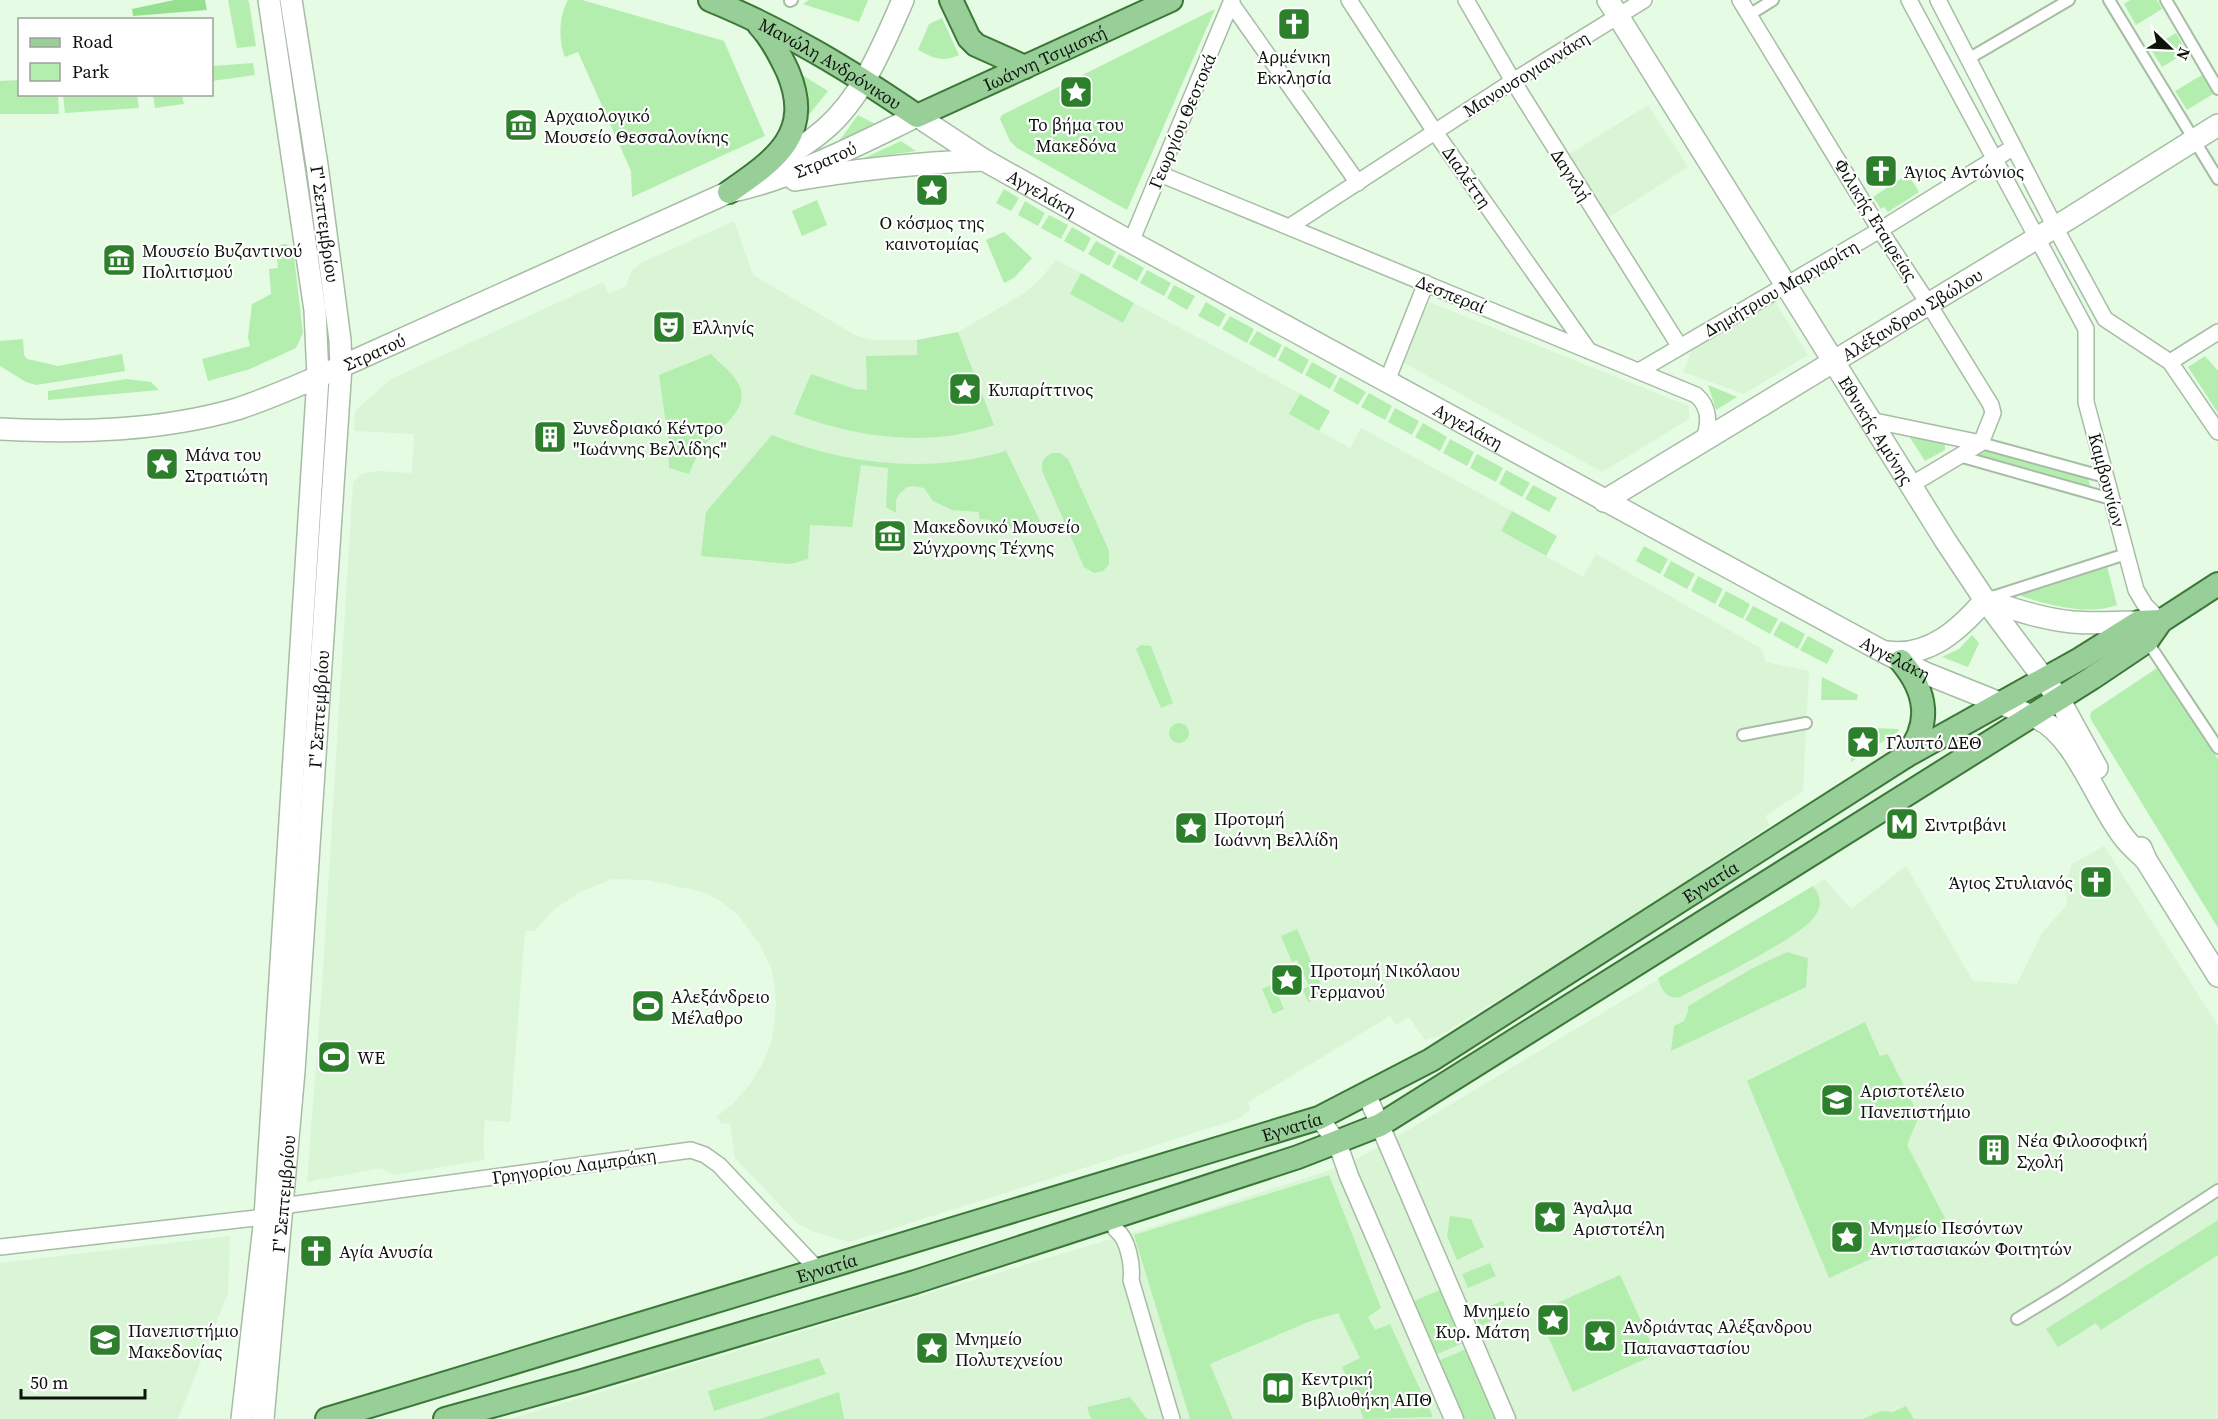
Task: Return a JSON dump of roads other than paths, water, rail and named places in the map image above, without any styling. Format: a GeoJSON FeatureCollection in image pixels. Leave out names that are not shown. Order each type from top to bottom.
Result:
{"type":"FeatureCollection","features":[{"type":"Feature","properties":{"kind":"main road","name":"Γ' Σεπτεμβρίου"},"geometry":{"type":"LineString","coordinates":[[243,1419],[294,1071],[295,912],[309,529],[318,377],[315,310],[269,0]]}},
{"type":"Feature","properties":{"kind":"main road","name":"Γ' Σεπτεμβρίου"},"geometry":{"type":"LineString","coordinates":[[291,0],[317,165],[340,339],[341,366],[331,532],[295,912]]}},
{"type":"Feature","properties":{"kind":"main road","name":"Μανώλη Ανδρόνικου"},"geometry":{"type":"LineString","coordinates":[[710,0],[779,31],[864,80],[917,116]]}},
{"type":"Feature","properties":{"kind":"main road","name":"Στρατού"},"geometry":{"type":"LineString","coordinates":[[0,429],[95,430],[196,418],[251,404],[318,377],[729,192],[826,129],[850,102],[864,80],[903,0]]}},
{"type":"Feature","properties":{"kind":"main road"},"geometry":{"type":"LineString","coordinates":[[951,0],[969,38],[976,45],[1025,67]]}},
{"type":"Feature","properties":{"kind":"main road","name":"Ιωάννη Τσιμισκή"},"geometry":{"type":"LineString","coordinates":[[917,116],[1171,0]]}},
{"type":"Feature","properties":{"kind":"main road","name":"Εθνικής Αμύνης"},"geometry":{"type":"LineString","coordinates":[[1613,8],[1985,600],[2059,699],[2134,833],[2146,860],[2218,976]]}},
{"type":"Feature","properties":{"kind":"main road"},"geometry":{"type":"LineString","coordinates":[[729,192],[762,169],[783,149],[790,135],[797,110],[794,88],[779,54],[762,29],[748,16]]}},
{"type":"Feature","properties":{"kind":"main road","name":"Στρατού"},"geometry":{"type":"LineString","coordinates":[[729,192],[775,180],[917,116]]}},
{"type":"Feature","properties":{"kind":"main road","name":"Αγγελάκη"},"geometry":{"type":"LineString","coordinates":[[917,116],[984,160],[1131,242],[1892,656],[2031,715]]}},
{"type":"Feature","properties":{"kind":"main road","name":"Αλέξανδρου Σβώλου"},"geometry":{"type":"LineString","coordinates":[[1604,501],[2055,227],[2218,125]]}},
{"type":"Feature","properties":{"kind":"main road"},"geometry":{"type":"LineString","coordinates":[[729,192],[834,174],[929,163],[984,160]]}},
{"type":"Feature","properties":{"kind":"main road","name":"Εγνατία"},"geometry":{"type":"LineString","coordinates":[[445,1419],[582,1381],[1114,1224],[1380,1125],[2059,699],[2149,628],[2218,584]]}},
{"type":"Feature","properties":{"kind":"main road"},"geometry":{"type":"LineString","coordinates":[[1892,656],[1934,644],[1962,625],[1985,600],[2057,620],[2149,628]]}},
{"type":"Feature","properties":{"kind":"main road","name":"Εγνατία"},"geometry":{"type":"LineString","coordinates":[[327,1419],[1319,1118],[1431,1060],[1906,756],[2080,658],[2149,628]]}},
{"type":"Feature","properties":{"kind":"main road"},"geometry":{"type":"LineString","coordinates":[[1892,656],[1916,682],[1923,708],[1920,734],[1906,756]]}},
{"type":"Feature","properties":{"kind":"main road","name":"Εθνικής Αμύνης"},"geometry":{"type":"LineString","coordinates":[[2031,715],[2059,732],[2125,840],[2146,860]]}},
{"type":"Feature","properties":{"kind":"main road","name":"Γ' Σεπτεμβρίου"},"geometry":{"type":"LineString","coordinates":[[262,1419],[273,1211]]}},
{"type":"Feature","properties":{"kind":"street","name":"Διαλέττη"},"geometry":{"type":"LineString","coordinates":[[1348,0],[1435,132],[1589,351]]}},
{"type":"Feature","properties":{"kind":"street","name":"Δαγκλή"},"geometry":{"type":"LineString","coordinates":[[1466,0],[1513,81],[1680,347]]}},
{"type":"Feature","properties":{"kind":"street","name":"Μανουσογιαννάκη"},"geometry":{"type":"LineString","coordinates":[[1289,227],[1513,81],[1613,8],[1644,0]]}},
{"type":"Feature","properties":{"kind":"street","name":"Φιλικής Εταιρείας"},"geometry":{"type":"LineString","coordinates":[[1740,0],[1880,230],[1993,409],[1981,443]]}},
{"type":"Feature","properties":{"kind":"street"},"geometry":{"type":"LineString","coordinates":[[1749,15],[1773,0]]}},
{"type":"Feature","properties":{"kind":"street"},"geometry":{"type":"LineString","coordinates":[[1909,0],[2085,329],[2105,319]]}},
{"type":"Feature","properties":{"kind":"street"},"geometry":{"type":"LineString","coordinates":[[1938,0],[2105,319],[2170,362],[2218,432]]}},
{"type":"Feature","properties":{"kind":"street"},"geometry":{"type":"LineString","coordinates":[[1968,59],[2069,0]]}},
{"type":"Feature","properties":{"kind":"street"},"geometry":{"type":"LineString","coordinates":[[2109,0],[2218,179]]}},
{"type":"Feature","properties":{"kind":"street"},"geometry":{"type":"LineString","coordinates":[[2166,0],[2218,89]]}},
{"type":"Feature","properties":{"kind":"street"},"geometry":{"type":"LineString","coordinates":[[1232,1],[1358,183]]}},
{"type":"Feature","properties":{"kind":"street","name":"Γεωργίου Θεοτοκά"},"geometry":{"type":"LineString","coordinates":[[1131,242],[1232,1]]}},
{"type":"Feature","properties":{"kind":"street","name":"Δημήτριου Μαργαρίτη"},"geometry":{"type":"LineString","coordinates":[[1639,371],[1880,230],[2014,147]]}},
{"type":"Feature","properties":{"kind":"street","name":"Δεσπεραί"},"geometry":{"type":"LineString","coordinates":[[1160,174],[1685,390],[1706,406],[1706,431],[1703,440]]}},
{"type":"Feature","properties":{"kind":"street"},"geometry":{"type":"LineString","coordinates":[[1387,381],[1426,283]]}},
{"type":"Feature","properties":{"kind":"street","name":"Καμβουνίων"},"geometry":{"type":"LineString","coordinates":[[2085,329],[2086,402],[2136,590],[2145,605],[2149,628]]}},
{"type":"Feature","properties":{"kind":"street"},"geometry":{"type":"LineString","coordinates":[[2170,362],[2218,332]]}},
{"type":"Feature","properties":{"kind":"street"},"geometry":{"type":"LineString","coordinates":[[1870,420],[1981,443],[2105,477]]}},
{"type":"Feature","properties":{"kind":"street"},"geometry":{"type":"LineString","coordinates":[[1911,485],[1981,443]]}},
{"type":"Feature","properties":{"kind":"street"},"geometry":{"type":"LineString","coordinates":[[1959,456],[2111,499]]}},
{"type":"Feature","properties":{"kind":"street"},"geometry":{"type":"LineString","coordinates":[[1985,600],[2126,554]]}},
{"type":"Feature","properties":{"kind":"street"},"geometry":{"type":"LineString","coordinates":[[2149,628],[2218,748]]}},
{"type":"Feature","properties":{"kind":"street"},"geometry":{"type":"LineString","coordinates":[[1743,735],[1806,723]]}},
{"type":"Feature","properties":{"kind":"street"},"geometry":{"type":"LineString","coordinates":[[1367,1095],[1506,1419]]}},
{"type":"Feature","properties":{"kind":"street"},"geometry":{"type":"LineString","coordinates":[[1319,1118],[1337,1142],[1349,1176],[1454,1419]]}},
{"type":"Feature","properties":{"kind":"street","name":"Γρηγορίου Λαμπράκη"},"geometry":{"type":"LineString","coordinates":[[0,1247],[273,1211],[691,1150],[705,1155],[723,1169],[818,1270]]}},
{"type":"Feature","properties":{"kind":"street"},"geometry":{"type":"LineString","coordinates":[[2018,1318],[2218,1190]]}},
{"type":"Feature","properties":{"kind":"street"},"geometry":{"type":"LineString","coordinates":[[1114,1224],[1122,1234],[1128,1252],[1133,1270],[1131,1280],[1172,1419]]}},
{"type":"Feature","properties":{"kind":"place","name":"Αρμένικη Εκκλησία"},"geometry":{"type":"Point","coordinates":[1294,24]}},
{"type":"Feature","properties":{"kind":"place","name":"Το βήμα του Μακεδόνα"},"geometry":{"type":"Point","coordinates":[1076,92]}},
{"type":"Feature","properties":{"kind":"place","name":"Αρχαιολογικό Μουσείο Θεσσαλονίκης"},"geometry":{"type":"Point","coordinates":[521,125]}},
{"type":"Feature","properties":{"kind":"place","name":"Άγιος Αντώνιος"},"geometry":{"type":"Point","coordinates":[1881,171]}},
{"type":"Feature","properties":{"kind":"place","name":"Ο κόσμος της καινοτομίας"},"geometry":{"type":"Point","coordinates":[932,190]}},
{"type":"Feature","properties":{"kind":"place","name":"Μουσείο Βυζαντινού Πολιτισμού"},"geometry":{"type":"Point","coordinates":[119,260]}},
{"type":"Feature","properties":{"kind":"place","name":"Ελληνίς"},"geometry":{"type":"Point","coordinates":[669,327]}},
{"type":"Feature","properties":{"kind":"place","name":"Κυπαρίττινος"},"geometry":{"type":"Point","coordinates":[965,389]}},
{"type":"Feature","properties":{"kind":"place","name":"Συνεδριακό Κέντρο \"Ιωάννης Βελλίδης\""},"geometry":{"type":"Point","coordinates":[550,437]}},
{"type":"Feature","properties":{"kind":"place","name":"Μάνα του Στρατιώτη"},"geometry":{"type":"Point","coordinates":[162,464]}},
{"type":"Feature","properties":{"kind":"place","name":"Μακεδονικό Μουσείο Σύγχρονης Τέχνης"},"geometry":{"type":"Point","coordinates":[890,536]}},
{"type":"Feature","properties":{"kind":"place","name":"Γλυπτό ΔΕΘ"},"geometry":{"type":"Point","coordinates":[1863,742]}},
{"type":"Feature","properties":{"kind":"place","name":"Σιντριβάνι"},"geometry":{"type":"Point","coordinates":[1902,824]}},
{"type":"Feature","properties":{"kind":"place","name":"Προτομή Ιωάννη Βελλίδη"},"geometry":{"type":"Point","coordinates":[1191,828]}},
{"type":"Feature","properties":{"kind":"place","name":"Άγιος Στυλιανός"},"geometry":{"type":"Point","coordinates":[2096,882]}},
{"type":"Feature","properties":{"kind":"place","name":"Προτομή Νικόλαου Γερμανού"},"geometry":{"type":"Point","coordinates":[1287,980]}},
{"type":"Feature","properties":{"kind":"place","name":"Αλεξάνδρειο Μέλαθρο"},"geometry":{"type":"Point","coordinates":[648,1006]}},
{"type":"Feature","properties":{"kind":"place","name":"WE"},"geometry":{"type":"Point","coordinates":[334,1057]}},
{"type":"Feature","properties":{"kind":"place","name":"Αριστοτέλειο Πανεπιστήμιο"},"geometry":{"type":"Point","coordinates":[1837,1100]}},
{"type":"Feature","properties":{"kind":"place","name":"Νέα Φιλοσοφική Σχολή"},"geometry":{"type":"Point","coordinates":[1994,1150]}},
{"type":"Feature","properties":{"kind":"place","name":"Άγαλμα Αριστοτέλη"},"geometry":{"type":"Point","coordinates":[1550,1217]}},
{"type":"Feature","properties":{"kind":"place","name":"Μνημείο Πεσόντων Αντιστασιακών Φοιτητών"},"geometry":{"type":"Point","coordinates":[1847,1237]}},
{"type":"Feature","properties":{"kind":"place","name":"Αγία Ανυσία"},"geometry":{"type":"Point","coordinates":[316,1251]}},
{"type":"Feature","properties":{"kind":"place","name":"Μνημείο Κυρ. Μάτση"},"geometry":{"type":"Point","coordinates":[1553,1320]}},
{"type":"Feature","properties":{"kind":"place","name":"Ανδριάντας Αλέξανδρου Παπαναστασίου"},"geometry":{"type":"Point","coordinates":[1600,1336]}},
{"type":"Feature","properties":{"kind":"place","name":"Πανεπιστήμιο Μακεδονίας"},"geometry":{"type":"Point","coordinates":[105,1340]}},
{"type":"Feature","properties":{"kind":"place","name":"Μνημείο Πολυτεχνείου"},"geometry":{"type":"Point","coordinates":[932,1348]}},
{"type":"Feature","properties":{"kind":"place","name":"Κεντρική Βιβλιοθήκη ΑΠΘ"},"geometry":{"type":"Point","coordinates":[1278,1388]}}]}
